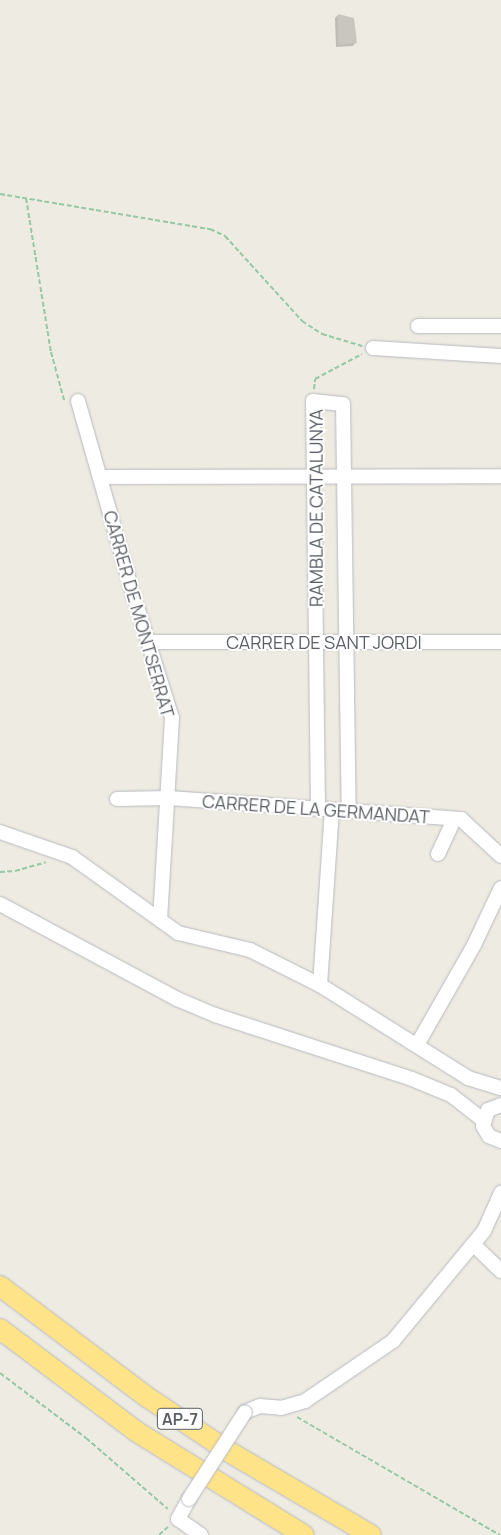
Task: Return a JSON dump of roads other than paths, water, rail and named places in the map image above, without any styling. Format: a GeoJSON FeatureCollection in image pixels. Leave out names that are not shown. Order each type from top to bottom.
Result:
{"type":"FeatureCollection","features":[{"type":"Feature","properties":{"kind":"highway","name":"AP-7"},"geometry":{"type":"LineString","coordinates":[[0,1286],[147,1397],[231,1454],[371,1535]]}},
{"type":"Feature","properties":{"kind":"highway","name":"AP-7"},"geometry":{"type":"LineString","coordinates":[[0,1329],[137,1432],[304,1535]]}},
{"type":"Feature","properties":{"kind":"street"},"geometry":{"type":"LineString","coordinates":[[418,326],[501,326]]}},
{"type":"Feature","properties":{"kind":"street"},"geometry":{"type":"LineString","coordinates":[[373,348],[501,356]]}},
{"type":"Feature","properties":{"kind":"street","name":"CARRER DE MONTSERRAT"},"geometry":{"type":"LineString","coordinates":[[78,401],[172,718],[169,798],[160,920]]}},
{"type":"Feature","properties":{"kind":"street","name":"RAMBLA DE CATALUNYA"},"geometry":{"type":"LineString","coordinates":[[320,985],[325,810],[316,642],[313,401],[343,404],[349,811]]}},
{"type":"Feature","properties":{"kind":"street"},"geometry":{"type":"LineString","coordinates":[[100,477],[501,476]]}},
{"type":"Feature","properties":{"kind":"street","name":"CARRER DE SANT JORDI"},"geometry":{"type":"LineString","coordinates":[[148,642],[501,642]]}},
{"type":"Feature","properties":{"kind":"street","name":"CARRER DE LA GERMANDAT"},"geometry":{"type":"LineString","coordinates":[[117,799],[169,798],[461,819],[501,856]]}},
{"type":"Feature","properties":{"kind":"street"},"geometry":{"type":"LineString","coordinates":[[438,854],[454,819]]}},
{"type":"Feature","properties":{"kind":"street"},"geometry":{"type":"LineString","coordinates":[[0,832],[72,857],[178,933],[250,950],[320,985],[468,1078],[497,1087],[501,1100]]}},
{"type":"Feature","properties":{"kind":"street"},"geometry":{"type":"LineString","coordinates":[[417,1045],[474,945],[501,888]]}},
{"type":"Feature","properties":{"kind":"street"},"geometry":{"type":"LineString","coordinates":[[0,904],[176,999],[215,1015],[412,1078],[452,1096],[483,1120],[489,1136],[501,1141]]}},
{"type":"Feature","properties":{"kind":"street"},"geometry":{"type":"LineString","coordinates":[[483,1120],[488,1110],[501,1105]]}},
{"type":"Feature","properties":{"kind":"street"},"geometry":{"type":"LineString","coordinates":[[202,1535],[178,1519],[245,1412],[260,1406],[281,1408],[305,1402],[393,1341],[484,1232],[501,1193]]}},
{"type":"Feature","properties":{"kind":"street"},"geometry":{"type":"LineString","coordinates":[[474,1244],[501,1271]]}}]}
